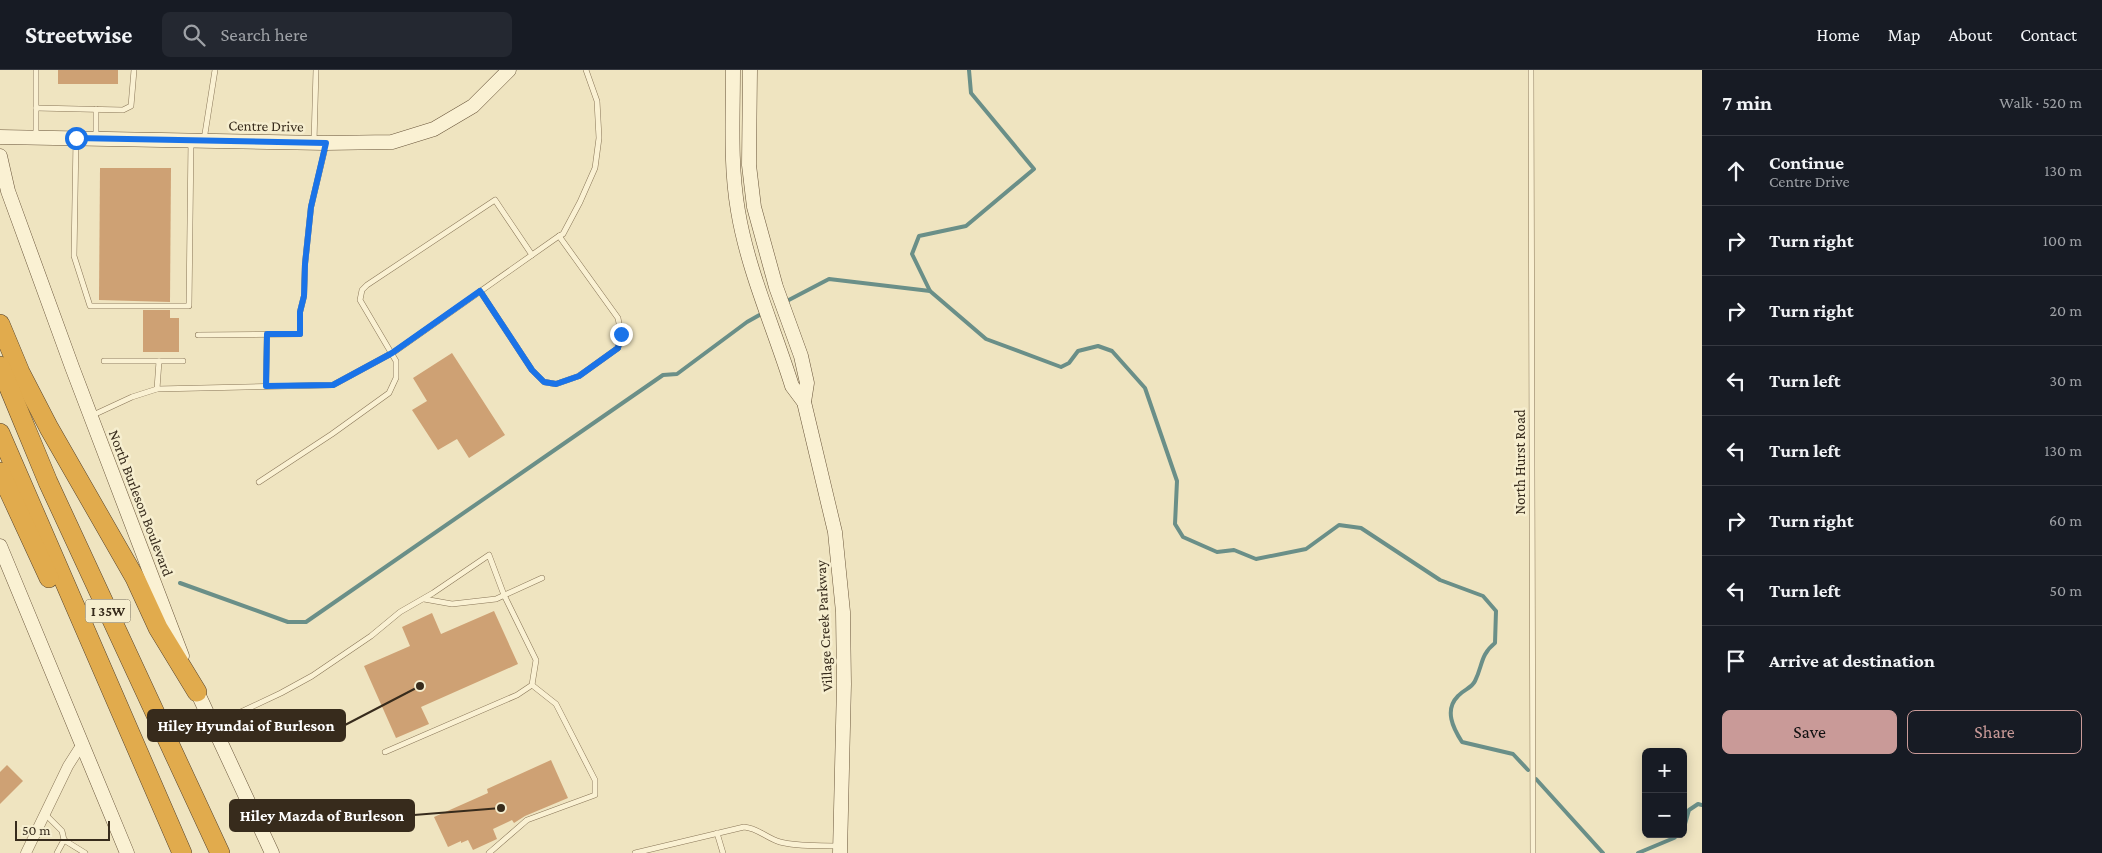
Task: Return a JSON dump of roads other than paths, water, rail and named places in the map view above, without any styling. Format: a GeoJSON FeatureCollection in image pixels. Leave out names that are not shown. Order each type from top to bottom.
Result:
{"type":"FeatureCollection","features":[{"type":"Feature","properties":{"kind":"highway"},"geometry":{"type":"LineString","coordinates":[[0,324],[20,372],[49,428],[135,578],[158,628],[197,692]]}},
{"type":"Feature","properties":{"kind":"highway","name":"I 35W"},"geometry":{"type":"LineString","coordinates":[[0,366],[48,482],[220,853]]}},
{"type":"Feature","properties":{"kind":"highway","name":"I 35W"},"geometry":{"type":"LineString","coordinates":[[0,433],[174,844],[182,853]]}},
{"type":"Feature","properties":{"kind":"highway"},"geometry":{"type":"LineString","coordinates":[[0,472],[52,582],[72,603]]}},
{"type":"Feature","properties":{"kind":"street","name":"Centre Drive"},"geometry":{"type":"LineString","coordinates":[[0,137],[320,143],[392,142],[434,128],[474,106],[509,70]]}},
{"type":"Feature","properties":{"kind":"street","name":"Village Creek Parkway"},"geometry":{"type":"LineString","coordinates":[[733,70],[733,165],[737,210],[746,248],[792,386],[804,402]]}},
{"type":"Feature","properties":{"kind":"street","name":"Village Creek Parkway"},"geometry":{"type":"LineString","coordinates":[[750,70],[749,165],[754,206],[776,287],[801,356],[807,383],[804,402],[836,532],[843,612],[844,684],[840,850]]}},
{"type":"Feature","properties":{"kind":"street","name":"North Burleson Boulevard"},"geometry":{"type":"LineString","coordinates":[[0,156],[8,191],[91,416],[197,692],[272,853]]}},
{"type":"Feature","properties":{"kind":"street"},"geometry":{"type":"LineString","coordinates":[[1,552],[127,853]]}},
{"type":"Feature","properties":{"kind":"street"},"geometry":{"type":"LineString","coordinates":[[26,853],[68,766],[82,744]]}},
{"type":"Feature","properties":{"kind":"lane"},"geometry":{"type":"LineString","coordinates":[[36,70],[36,138]]}},
{"type":"Feature","properties":{"kind":"lane"},"geometry":{"type":"LineString","coordinates":[[36,108],[123,110],[131,106],[134,70]]}},
{"type":"Feature","properties":{"kind":"lane"},"geometry":{"type":"LineString","coordinates":[[76,138],[74,256],[90,306],[189,306],[198,140],[215,70]]}},
{"type":"Feature","properties":{"kind":"lane"},"geometry":{"type":"LineString","coordinates":[[198,335],[300,334],[300,312],[304,296],[305,264],[320,143],[316,70]]}},
{"type":"Feature","properties":{"kind":"lane"},"geometry":{"type":"LineString","coordinates":[[91,416],[132,397],[158,389],[333,385],[392,353],[562,234],[580,202],[594,168],[599,138],[597,101],[586,70]]}},
{"type":"Feature","properties":{"kind":"lane","name":"North Hurst Road"},"geometry":{"type":"LineString","coordinates":[[1532,70],[1533,853]]}},
{"type":"Feature","properties":{"kind":"lane"},"geometry":{"type":"LineString","coordinates":[[96,109],[96,138]]}},
{"type":"Feature","properties":{"kind":"lane"},"geometry":{"type":"LineString","coordinates":[[259,482],[390,393],[396,378],[396,361],[360,300],[362,290],[367,285],[495,200],[532,255]]}},
{"type":"Feature","properties":{"kind":"lane"},"geometry":{"type":"LineString","coordinates":[[480,291],[532,370],[544,382],[556,384],[579,376],[618,348],[621,334],[618,318],[559,236]]}},
{"type":"Feature","properties":{"kind":"lane"},"geometry":{"type":"LineString","coordinates":[[266,386],[267,334]]}},
{"type":"Feature","properties":{"kind":"lane"},"geometry":{"type":"LineString","coordinates":[[104,361],[184,361]]}},
{"type":"Feature","properties":{"kind":"lane"},"geometry":{"type":"LineString","coordinates":[[158,389],[159,361]]}},
{"type":"Feature","properties":{"kind":"lane"},"geometry":{"type":"LineString","coordinates":[[212,725],[281,693],[312,676],[371,636],[400,612],[489,555],[504,594],[536,660],[532,685],[517,695],[385,752]]}},
{"type":"Feature","properties":{"kind":"lane"},"geometry":{"type":"LineString","coordinates":[[423,599],[452,604],[496,599],[542,578]]}},
{"type":"Feature","properties":{"kind":"lane"},"geometry":{"type":"LineString","coordinates":[[489,853],[527,820],[594,796],[595,780],[556,704],[532,685]]}},
{"type":"Feature","properties":{"kind":"lane"},"geometry":{"type":"LineString","coordinates":[[45,814],[62,831],[64,840],[57,853]]}},
{"type":"Feature","properties":{"kind":"lane"},"geometry":{"type":"LineString","coordinates":[[638,853],[744,827],[752,828],[778,842],[840,850]]}},
{"type":"Feature","properties":{"kind":"lane"},"geometry":{"type":"LineString","coordinates":[[717,833],[723,853]]}},
{"type":"Feature","properties":{"kind":"lane"},"geometry":{"type":"LineString","coordinates":[[64,840],[85,853]]}},
{"type":"Feature","properties":{"kind":"waterway"},"geometry":{"type":"LineString","coordinates":[[930,291],[912,254],[919,236],[966,226],[1034,169],[971,93],[969,70]]}},
{"type":"Feature","properties":{"kind":"waterway"},"geometry":{"type":"LineString","coordinates":[[785,302],[829,279],[930,291],[986,339],[1061,367],[1069,363],[1078,351],[1098,346],[1112,351],[1145,388],[1177,481],[1175,524],[1183,537],[1217,552],[1234,550],[1256,559],[1306,549],[1339,525],[1361,528],[1440,580],[1483,596],[1496,611],[1495,643],[1484,656],[1473,684],[1454,701],[1451,707],[1451,719],[1462,742],[1513,754],[1528,770]]}},
{"type":"Feature","properties":{"kind":"waterway"},"geometry":{"type":"LineString","coordinates":[[180,583],[288,622],[306,622],[663,375],[677,374],[747,322],[763,313]]}},
{"type":"Feature","properties":{"kind":"waterway"},"geometry":{"type":"LineString","coordinates":[[1536,779],[1603,853]]}},
{"type":"Feature","properties":{"kind":"waterway"},"geometry":{"type":"LineString","coordinates":[[1687,817],[1689,810],[1698,804],[1702,805]]}},
{"type":"Feature","properties":{"kind":"waterway"},"geometry":{"type":"LineString","coordinates":[[1638,853],[1674,838]]}},
{"type":"Feature","properties":{"kind":"place","name":"Hiley Hyundai of Burleson"},"geometry":{"type":"Point","coordinates":[420,686]}},
{"type":"Feature","properties":{"kind":"place","name":"Hiley Mazda of Burleson"},"geometry":{"type":"Point","coordinates":[501,808]}}]}
